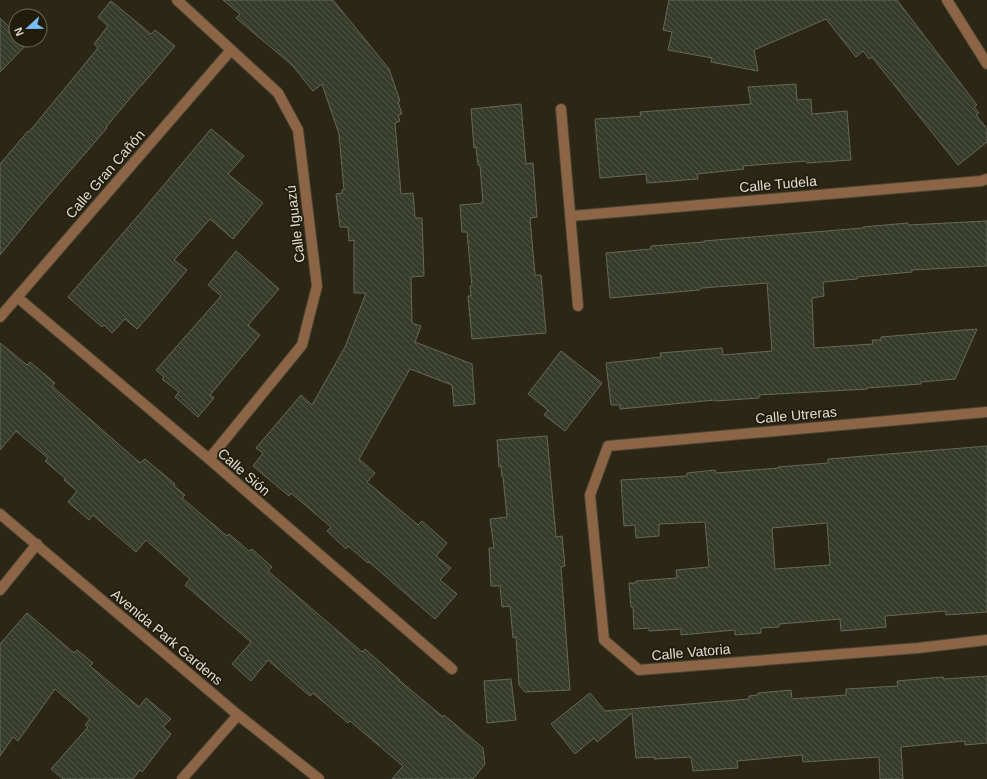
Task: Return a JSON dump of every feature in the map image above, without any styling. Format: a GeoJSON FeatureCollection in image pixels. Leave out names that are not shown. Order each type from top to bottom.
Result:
{"type":"FeatureCollection","features":[{"type":"Feature","properties":{"kind":"street","name":"Calle Iguazú"},"geometry":{"type":"LineString","coordinates":[[177,0],[278,93],[298,130],[317,286],[302,345],[208,459]]}},
{"type":"Feature","properties":{"kind":"street"},"geometry":{"type":"LineString","coordinates":[[947,0],[987,64]]}},
{"type":"Feature","properties":{"kind":"street","name":"Calle Gran Cañón"},"geometry":{"type":"LineString","coordinates":[[0,317],[231,50]]}},
{"type":"Feature","properties":{"kind":"street"},"geometry":{"type":"LineString","coordinates":[[561,109],[578,306]]}},
{"type":"Feature","properties":{"kind":"street","name":"Calle Tudela"},"geometry":{"type":"LineString","coordinates":[[571,216],[981,181],[987,179]]}},
{"type":"Feature","properties":{"kind":"street","name":"Calle Sión"},"geometry":{"type":"LineString","coordinates":[[17,298],[208,459],[452,669]]}},
{"type":"Feature","properties":{"kind":"street","name":"Calle Utreras"},"geometry":{"type":"LineString","coordinates":[[608,446],[987,412]]}},
{"type":"Feature","properties":{"kind":"street","name":"Calle Vatoria"},"geometry":{"type":"LineString","coordinates":[[608,446],[590,495],[604,640],[639,670],[918,648],[987,640]]}},
{"type":"Feature","properties":{"kind":"street","name":"Avenida Park Gardens"},"geometry":{"type":"LineString","coordinates":[[0,514],[238,715],[319,779]]}},
{"type":"Feature","properties":{"kind":"street"},"geometry":{"type":"LineString","coordinates":[[0,590],[37,544]]}},
{"type":"Feature","properties":{"kind":"street"},"geometry":{"type":"LineString","coordinates":[[182,779],[238,715]]}},
{"type":"Feature","properties":{"kind":"building"},"geometry":{"type":"Polygon","coordinates":[[[223,0],[333,0],[389,69],[400,101],[398,102],[402,114],[398,115],[400,121],[395,123],[401,194],[413,193],[415,218],[422,218],[424,276],[411,277],[412,323],[421,326],[415,342],[472,364],[475,404],[454,406],[452,385],[410,369],[359,459],[375,473],[367,482],[418,525],[422,521],[447,543],[436,556],[451,568],[440,580],[457,594],[435,619],[369,562],[368,563],[348,546],[346,549],[327,531],[331,527],[291,493],[289,496],[253,466],[263,453],[256,448],[301,395],[312,405],[345,347],[366,293],[354,293],[354,240],[349,241],[348,227],[340,227],[336,194],[342,193],[342,190],[344,190],[339,134],[322,84],[313,91],[292,65],[236,18],[240,14],[223,0]]]}},
{"type":"Feature","properties":{"kind":"building"},"geometry":{"type":"Polygon","coordinates":[[[669,0],[897,0],[977,105],[974,107],[979,113],[976,115],[987,129],[987,142],[958,165],[872,57],[869,59],[863,51],[856,57],[826,19],[754,50],[758,71],[711,62],[712,58],[668,50],[672,32],[663,30],[669,0]]]}},
{"type":"Feature","properties":{"kind":"building"},"geometry":{"type":"Polygon","coordinates":[[[111,1],[151,34],[155,30],[175,46],[0,255],[0,164],[28,131],[29,132],[98,48],[94,44],[108,26],[98,17],[111,1]]]}},
{"type":"Feature","properties":{"kind":"building"},"geometry":{"type":"Polygon","coordinates":[[[0,18],[8,26],[8,48],[23,48],[0,72],[0,18]]]}},
{"type":"Feature","properties":{"kind":"building"},"geometry":{"type":"Polygon","coordinates":[[[796,84],[797,100],[811,99],[812,114],[847,111],[851,160],[807,163],[806,161],[743,166],[744,169],[697,174],[698,179],[647,183],[646,174],[600,178],[595,119],[641,116],[640,112],[751,104],[748,87],[796,84]]]}},
{"type":"Feature","properties":{"kind":"building"},"geometry":{"type":"Polygon","coordinates":[[[521,104],[526,164],[533,163],[537,217],[530,218],[535,275],[541,275],[546,333],[472,339],[468,296],[471,296],[470,286],[472,286],[467,232],[462,232],[460,205],[483,203],[480,165],[478,165],[476,147],[474,148],[471,109],[521,104]]]}},
{"type":"Feature","properties":{"kind":"building"},"geometry":{"type":"Polygon","coordinates":[[[211,129],[244,156],[228,174],[263,203],[233,239],[210,219],[174,260],[187,270],[153,311],[137,329],[125,319],[112,333],[104,325],[102,327],[68,297],[211,129]]]}},
{"type":"Feature","properties":{"kind":"building"},"geometry":{"type":"Polygon","coordinates":[[[987,221],[987,266],[912,270],[912,272],[823,282],[824,296],[812,298],[814,348],[873,344],[872,340],[881,340],[881,337],[977,329],[955,379],[867,389],[759,395],[759,398],[715,400],[620,409],[620,405],[611,405],[606,363],[661,357],[660,353],[722,348],[723,355],[772,351],[767,283],[702,288],[699,290],[610,298],[606,253],[651,249],[651,246],[908,223],[908,225],[987,221]]]}},
{"type":"Feature","properties":{"kind":"building"},"geometry":{"type":"Polygon","coordinates":[[[236,251],[279,289],[248,325],[260,335],[210,395],[214,398],[198,417],[175,397],[179,392],[162,379],[164,377],[156,370],[221,296],[208,285],[236,251]]]}},
{"type":"Feature","properties":{"kind":"building"},"geometry":{"type":"Polygon","coordinates":[[[0,343],[27,365],[30,362],[55,383],[52,386],[140,463],[145,459],[175,484],[174,486],[185,495],[182,498],[227,536],[229,534],[249,551],[252,549],[272,567],[268,571],[362,652],[365,649],[443,717],[444,715],[483,748],[485,764],[473,779],[392,779],[403,766],[350,721],[348,723],[313,693],[310,696],[268,660],[251,681],[232,664],[251,642],[185,585],[190,579],[146,540],[136,552],[93,515],[89,520],[68,502],[77,491],[64,480],[66,479],[45,461],[48,458],[16,431],[0,450],[0,343]]]}},
{"type":"Feature","properties":{"kind":"building"},"geometry":{"type":"Polygon","coordinates":[[[561,351],[602,383],[565,431],[544,415],[548,410],[528,394],[561,351]]]}},
{"type":"Feature","properties":{"kind":"building"},"geometry":{"type":"Polygon","coordinates":[[[547,436],[556,537],[562,536],[565,566],[561,567],[570,690],[525,692],[519,685],[516,637],[513,638],[510,606],[502,607],[500,586],[491,586],[489,548],[494,548],[490,519],[507,517],[503,477],[501,466],[499,467],[497,440],[547,436]]]}},
{"type":"Feature","properties":{"kind":"building"},"geometry":{"type":"Polygon","coordinates":[[[987,446],[987,612],[946,615],[945,611],[885,616],[886,627],[841,631],[840,619],[779,624],[779,627],[761,628],[761,633],[735,635],[735,630],[681,635],[681,629],[649,631],[649,628],[634,629],[633,607],[631,607],[629,583],[636,583],[636,581],[677,578],[676,570],[709,567],[705,522],[659,524],[659,536],[636,538],[635,525],[624,526],[621,480],[687,476],[687,473],[715,470],[716,473],[779,468],[778,467],[828,463],[828,459],[987,446]],[[827,523],[772,528],[775,569],[830,565],[827,523]]]}},
{"type":"Feature","properties":{"kind":"building"},"geometry":{"type":"Polygon","coordinates":[[[27,613],[74,653],[77,650],[93,663],[90,666],[139,707],[146,698],[171,719],[163,727],[171,734],[142,772],[140,770],[133,779],[63,779],[51,769],[88,727],[85,725],[90,719],[55,689],[18,741],[13,737],[0,756],[0,644],[27,613]]]}},
{"type":"Feature","properties":{"kind":"building"},"geometry":{"type":"Polygon","coordinates":[[[987,676],[987,743],[965,745],[965,741],[901,747],[903,779],[880,779],[879,757],[803,762],[802,755],[737,761],[738,768],[693,771],[691,757],[654,759],[654,757],[636,758],[632,713],[597,742],[594,738],[575,754],[551,724],[590,693],[605,711],[749,699],[749,696],[758,695],[758,693],[791,690],[792,699],[846,695],[846,689],[898,686],[897,681],[943,677],[944,679],[987,676]]]}},
{"type":"Feature","properties":{"kind":"building"},"geometry":{"type":"Polygon","coordinates":[[[511,679],[516,720],[487,723],[484,681],[511,679]]]}}]}
